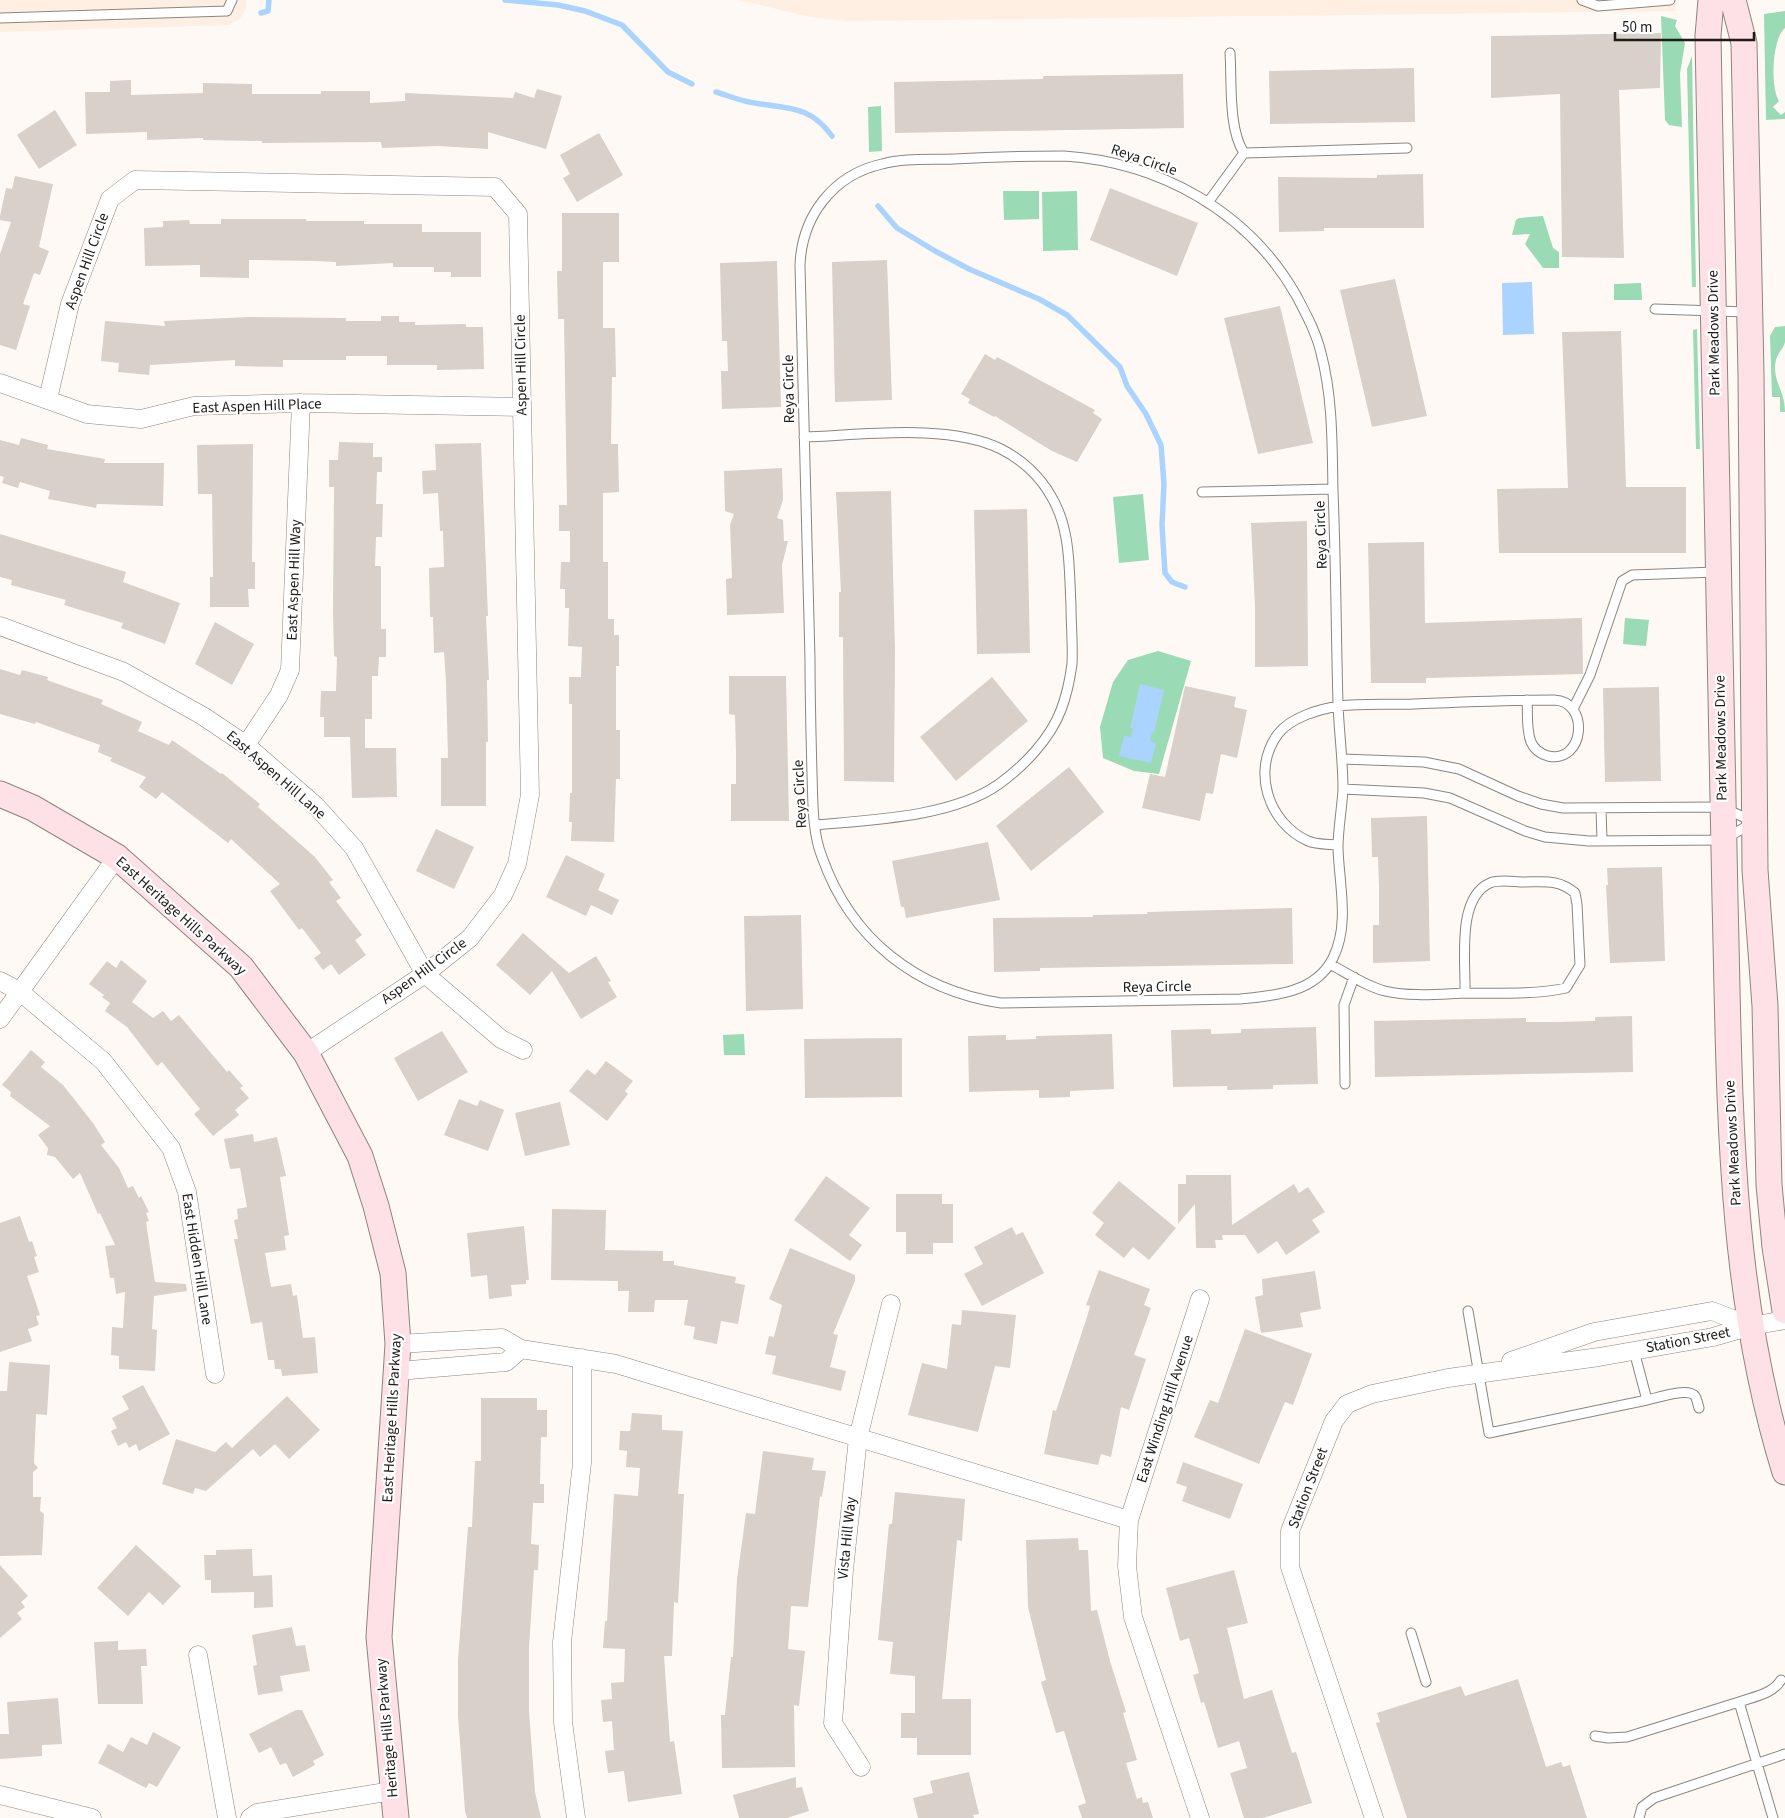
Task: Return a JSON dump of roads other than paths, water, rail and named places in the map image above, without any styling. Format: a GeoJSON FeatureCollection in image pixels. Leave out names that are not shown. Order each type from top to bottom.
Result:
{"type":"FeatureCollection","features":[{"type":"Feature","properties":{"kind":"main road","name":"Park Meadows Drive"},"geometry":{"type":"LineString","coordinates":[[1711,0],[1708,36],[1722,807],[1732,1158],[1743,1283],[1774,1436],[1785,1472]]}},
{"type":"Feature","properties":{"kind":"main road","name":"Park Meadows Drive"},"geometry":{"type":"LineString","coordinates":[[1733,0],[1744,43],[1749,312],[1754,870],[1765,1006],[1769,1185],[1775,1247],[1785,1311]]}},
{"type":"Feature","properties":{"kind":"main road","name":"East Heritage Hills Parkway"},"geometry":{"type":"LineString","coordinates":[[0,794],[33,808],[118,857],[242,967],[306,1053],[360,1156],[376,1206],[393,1273],[398,1344],[398,1371],[379,1637]]}},
{"type":"Feature","properties":{"kind":"main road","name":"Heritage Hills Parkway"},"geometry":{"type":"LineString","coordinates":[[379,1637],[396,1818]]}},
{"type":"Feature","properties":{"kind":"street","name":"Aspen Hill Circle"},"geometry":{"type":"LineString","coordinates":[[48,400],[70,304],[110,198],[135,180],[495,187],[518,214],[530,795],[517,864],[502,895],[470,938],[425,974],[306,1053]]}},
{"type":"Feature","properties":{"kind":"street","name":"East Aspen Hill Place"},"geometry":{"type":"LineString","coordinates":[[0,383],[87,414],[142,419],[194,406],[301,403],[522,407]]}},
{"type":"Feature","properties":{"kind":"street","name":"East Aspen Hill Way"},"geometry":{"type":"LineString","coordinates":[[246,745],[279,695],[290,670],[301,403]]}},
{"type":"Feature","properties":{"kind":"street","name":"East Aspen Hill Lane"},"geometry":{"type":"LineString","coordinates":[[0,626],[124,672],[203,716],[246,745],[316,806],[354,848],[425,974],[501,1039],[523,1050]]}},
{"type":"Feature","properties":{"kind":"street"},"geometry":{"type":"LineString","coordinates":[[0,1019],[118,857]]}},
{"type":"Feature","properties":{"kind":"street","name":"East Hidden Hill Lane"},"geometry":{"type":"LineString","coordinates":[[0,981],[19,991],[103,1061],[171,1148],[187,1192],[215,1374]]}},
{"type":"Feature","properties":{"kind":"street","name":"East Winding Hill Avenue"},"geometry":{"type":"LineString","coordinates":[[1200,1299],[1129,1520],[1127,1566],[1134,1617],[1200,1818]]}},
{"type":"Feature","properties":{"kind":"street","name":"Vista Hill Way"},"geometry":{"type":"LineString","coordinates":[[861,1767],[833,1722],[844,1570],[858,1438],[891,1304]]}},
{"type":"Feature","properties":{"kind":"street","name":"Station Street"},"geometry":{"type":"LineString","coordinates":[[1477,1372],[1594,1332],[1712,1311],[1751,1326]]}},
{"type":"Feature","properties":{"kind":"street","name":"Station Street"},"geometry":{"type":"LineString","coordinates":[[1374,1818],[1290,1567],[1290,1531],[1334,1421],[1347,1404],[1390,1389],[1477,1372],[1634,1351],[1716,1337],[1751,1326],[1785,1320]]}},
{"type":"Feature","properties":{"kind":"street"},"geometry":{"type":"LineString","coordinates":[[398,1344],[502,1338],[521,1349],[616,1364],[1129,1520]]}},
{"type":"Feature","properties":{"kind":"street"},"geometry":{"type":"LineString","coordinates":[[398,1371],[506,1362],[521,1349]]}},
{"type":"Feature","properties":{"kind":"street"},"geometry":{"type":"LineString","coordinates":[[576,1818],[563,1722],[562,1642],[582,1463],[582,1358]]}},
{"type":"Feature","properties":{"kind":"street"},"geometry":{"type":"LineString","coordinates":[[198,1655],[227,1818]]}},
{"type":"Feature","properties":{"kind":"street"},"geometry":{"type":"LineString","coordinates":[[250,1818],[257,1813],[392,1791]]}},
{"type":"Feature","properties":{"kind":"street"},"geometry":{"type":"LineString","coordinates":[[0,1795],[92,1818]]}},
{"type":"Feature","properties":{"kind":"lane"},"geometry":{"type":"LineString","coordinates":[[0,18],[227,11],[232,0]]}},
{"type":"Feature","properties":{"kind":"lane"},"geometry":{"type":"LineString","coordinates":[[1582,0],[1598,6],[1670,0]]}},
{"type":"Feature","properties":{"kind":"lane"},"geometry":{"type":"LineString","coordinates":[[1230,53],[1234,130],[1238,144],[1244,153]]}},
{"type":"Feature","properties":{"kind":"lane"},"geometry":{"type":"LineString","coordinates":[[1244,153],[1407,148]]}},
{"type":"Feature","properties":{"kind":"lane"},"geometry":{"type":"LineString","coordinates":[[1209,201],[1244,153]]}},
{"type":"Feature","properties":{"kind":"lane","name":"Reya Circle"},"geometry":{"type":"LineString","coordinates":[[1064,156],[1092,158],[1135,168],[1166,179],[1209,201],[1253,237],[1289,283],[1312,324],[1321,353],[1331,412],[1338,706],[1343,789],[1338,844],[1342,909],[1341,930],[1330,964],[1314,979],[1297,990],[1276,996],[1240,999],[1001,1003],[979,1000],[947,990],[923,978],[895,960],[873,941],[844,904],[822,858],[815,825],[804,437],[800,251],[810,223],[820,203],[847,177],[882,164],[898,162],[1064,156]]}},
{"type":"Feature","properties":{"kind":"lane"},"geometry":{"type":"LineString","coordinates":[[1655,309],[1749,312]]}},
{"type":"Feature","properties":{"kind":"lane"},"geometry":{"type":"LineString","coordinates":[[804,437],[917,433],[957,436],[977,440],[999,448],[1024,464],[1052,497],[1064,525],[1068,547],[1072,635],[1072,666],[1060,710],[1050,731],[1036,749],[1000,782],[969,801],[889,818],[815,825]]}},
{"type":"Feature","properties":{"kind":"lane"},"geometry":{"type":"LineString","coordinates":[[1202,492],[1333,489]]}},
{"type":"Feature","properties":{"kind":"lane"},"geometry":{"type":"LineString","coordinates":[[1574,709],[1590,675],[1622,581],[1632,575],[1718,572]]}},
{"type":"Feature","properties":{"kind":"lane"},"geometry":{"type":"LineString","coordinates":[[1338,844],[1310,842],[1290,831],[1273,810],[1264,782],[1267,760],[1279,733],[1306,714],[1338,706],[1527,700],[1560,700],[1574,709],[1578,718],[1577,741],[1570,750],[1553,756],[1538,751],[1531,742],[1527,700]]}},
{"type":"Feature","properties":{"kind":"lane"},"geometry":{"type":"LineString","coordinates":[[1342,759],[1424,762],[1459,769],[1541,804],[1562,808],[1722,807],[1754,822]]}},
{"type":"Feature","properties":{"kind":"lane"},"geometry":{"type":"LineString","coordinates":[[1343,789],[1424,793],[1450,798],[1525,831],[1546,837],[1602,840],[1723,840],[1754,822]]}},
{"type":"Feature","properties":{"kind":"lane"},"geometry":{"type":"LineString","coordinates":[[1601,809],[1602,840]]}},
{"type":"Feature","properties":{"kind":"lane"},"geometry":{"type":"LineString","coordinates":[[1330,964],[1384,991],[1410,994],[1546,992],[1566,988],[1580,965],[1577,904],[1574,893],[1557,882],[1491,882],[1480,889],[1471,898],[1466,915],[1465,993]]}},
{"type":"Feature","properties":{"kind":"lane"},"geometry":{"type":"LineString","coordinates":[[1345,1084],[1346,1019],[1344,1005],[1354,977]]}},
{"type":"Feature","properties":{"kind":"lane"},"geometry":{"type":"LineString","coordinates":[[1468,1310],[1477,1372],[1489,1432],[1681,1392],[1691,1393],[1695,1396],[1699,1408]]}},
{"type":"Feature","properties":{"kind":"lane"},"geometry":{"type":"LineString","coordinates":[[1634,1351],[1647,1400]]}},
{"type":"Feature","properties":{"kind":"lane"},"geometry":{"type":"LineString","coordinates":[[1411,1633],[1426,1682]]}},
{"type":"Feature","properties":{"kind":"lane"},"geometry":{"type":"LineString","coordinates":[[1595,1736],[1608,1738],[1627,1737],[1769,1691],[1777,1686],[1781,1680]]}},
{"type":"Feature","properties":{"kind":"lane"},"geometry":{"type":"LineString","coordinates":[[1739,1702],[1773,1818]]}},
{"type":"Feature","properties":{"kind":"lane"},"geometry":{"type":"LineString","coordinates":[[1639,1818],[1642,1807],[1654,1798],[1785,1754]]}},
{"type":"Feature","properties":{"kind":"water"},"geometry":{"type":"Polygon","coordinates":[[[1532,282],[1534,334],[1503,335],[1502,283],[1532,282]]]}},
{"type":"Feature","properties":{"kind":"water"},"geometry":{"type":"Polygon","coordinates":[[[1140,684],[1164,690],[1154,733],[1152,732],[1150,741],[1156,743],[1151,763],[1119,756],[1124,736],[1131,737],[1133,728],[1130,728],[1140,684]]]}},
{"type":"Feature","properties":{"kind":"waterway"},"geometry":{"type":"LineString","coordinates":[[261,13],[268,11],[269,0]]}},
{"type":"Feature","properties":{"kind":"waterway"},"geometry":{"type":"LineString","coordinates":[[505,0],[558,5],[585,11],[622,25],[668,72],[692,84]]}},
{"type":"Feature","properties":{"kind":"waterway"},"geometry":{"type":"LineString","coordinates":[[716,92],[745,101],[795,109],[814,118],[832,136]]}},
{"type":"Feature","properties":{"kind":"waterway"},"geometry":{"type":"LineString","coordinates":[[878,206],[897,228],[935,251],[969,269],[1039,299],[1067,315],[1120,367],[1127,386],[1146,414],[1161,445],[1164,484],[1162,525],[1165,573],[1172,582],[1185,587]]}}]}
